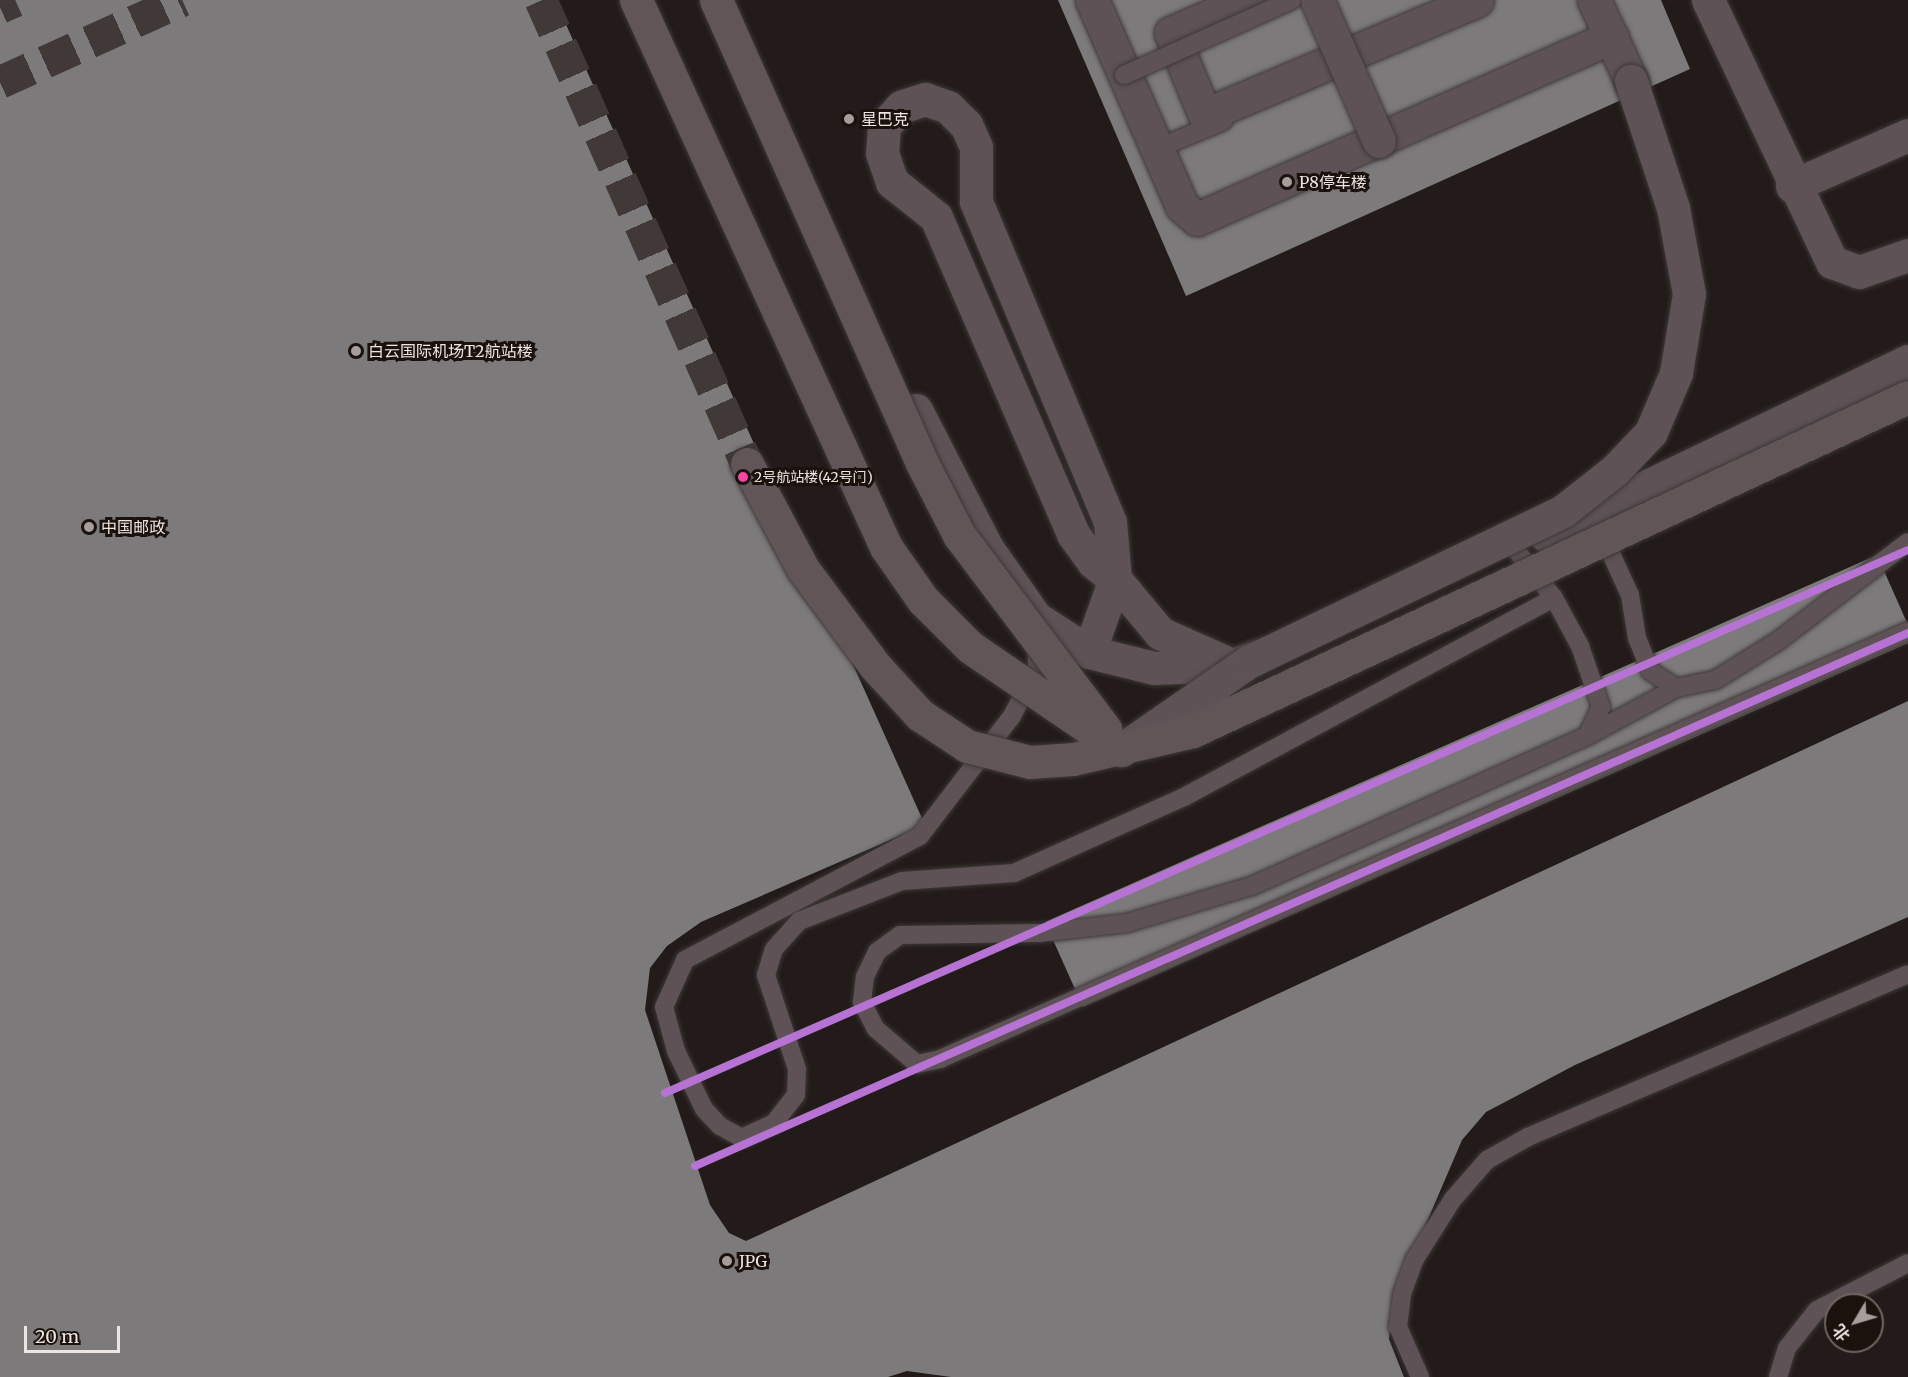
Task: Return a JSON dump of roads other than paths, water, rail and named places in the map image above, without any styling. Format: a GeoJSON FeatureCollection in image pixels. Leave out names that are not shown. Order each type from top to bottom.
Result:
{"type":"FeatureCollection","features":[{"type":"Feature","properties":{"kind":"main road"},"geometry":{"type":"LineString","coordinates":[[636,0],[886,547],[923,600],[970,647],[1121,750]]}},
{"type":"Feature","properties":{"kind":"main road"},"geometry":{"type":"LineString","coordinates":[[716,0],[922,463],[960,536],[1121,750]]}},
{"type":"Feature","properties":{"kind":"main road"},"geometry":{"type":"LineString","coordinates":[[747,464],[803,569],[875,666],[920,715],[967,746],[1030,762],[1121,750],[1193,730],[1263,700],[1908,397]]}},
{"type":"Feature","properties":{"kind":"street"},"geometry":{"type":"LineString","coordinates":[[732,0],[936,453],[987,548],[1036,618],[1089,652],[1155,668],[1232,665],[1356,622],[1516,550],[1592,511],[1908,361]]}},
{"type":"Feature","properties":{"kind":"street"},"geometry":{"type":"LineString","coordinates":[[1092,0],[1182,206],[1197,219],[1612,37]]}},
{"type":"Feature","properties":{"kind":"street"},"geometry":{"type":"LineString","coordinates":[[1248,0],[1171,33],[1204,115],[1477,0]]}},
{"type":"Feature","properties":{"kind":"street"},"geometry":{"type":"LineString","coordinates":[[1317,0],[1379,141]]}},
{"type":"Feature","properties":{"kind":"street"},"geometry":{"type":"LineString","coordinates":[[1121,750],[1248,662],[1563,511],[1615,470],[1651,432],[1676,373],[1689,294],[1672,208],[1612,37],[1594,0]]}},
{"type":"Feature","properties":{"kind":"street"},"geometry":{"type":"LineString","coordinates":[[1714,2],[1792,186],[1832,262],[1859,272],[1908,255]]}},
{"type":"Feature","properties":{"kind":"street"},"geometry":{"type":"LineString","coordinates":[[1089,652],[1115,579],[1110,522],[976,201],[976,147],[966,125],[948,107],[925,99],[901,107],[884,126],[882,153],[892,182],[936,217],[1073,534],[1093,562],[1115,579],[1160,633],[1232,665]]}},
{"type":"Feature","properties":{"kind":"street"},"geometry":{"type":"LineString","coordinates":[[1792,186],[1908,135]]}},
{"type":"Feature","properties":{"kind":"lane"},"geometry":{"type":"LineString","coordinates":[[1124,75],[1292,0]]}},
{"type":"Feature","properties":{"kind":"lane"},"geometry":{"type":"LineString","coordinates":[[1156,149],[1347,69],[1495,0]]}},
{"type":"Feature","properties":{"kind":"lane"},"geometry":{"type":"LineString","coordinates":[[1592,511],[1630,595],[1637,638],[1650,671],[1676,688]]}},
{"type":"Feature","properties":{"kind":"lane"},"geometry":{"type":"LineString","coordinates":[[1908,542],[1778,641],[1715,680],[1676,688],[1587,736],[1251,886],[1127,923],[1039,933],[900,935],[877,952],[865,977],[862,1002],[876,1029],[894,1048],[916,1064],[940,1059],[1908,631]]}},
{"type":"Feature","properties":{"kind":"lane"},"geometry":{"type":"LineString","coordinates":[[1516,550],[1554,598],[1580,646],[1601,707],[1587,736]]}},
{"type":"Feature","properties":{"kind":"lane"},"geometry":{"type":"LineString","coordinates":[[1036,618],[1037,668],[1012,716],[920,836],[685,960],[664,1007],[676,1051],[704,1109],[720,1126],[742,1138],[774,1124],[796,1095],[797,1069],[766,975],[774,949],[799,921],[902,881],[1014,873],[1184,798],[1554,598]]}},
{"type":"Feature","properties":{"kind":"lane"},"geometry":{"type":"LineString","coordinates":[[1420,1377],[1398,1327],[1402,1294],[1421,1249],[1453,1199],[1487,1160],[1528,1137],[1908,974]]}},
{"type":"Feature","properties":{"kind":"lane"},"geometry":{"type":"LineString","coordinates":[[1778,1377],[1787,1348],[1817,1310],[1908,1263]]}},
{"type":"Feature","properties":{"kind":"tunnel"},"geometry":{"type":"LineString","coordinates":[[0,7],[16,0]]}},
{"type":"Feature","properties":{"kind":"tunnel"},"geometry":{"type":"LineString","coordinates":[[0,82],[182,0]]}},
{"type":"Feature","properties":{"kind":"tunnel"},"geometry":{"type":"LineString","coordinates":[[541,0],[747,464]]}},
{"type":"Feature","properties":{"kind":"place","name":"星巴克"},"geometry":{"type":"Point","coordinates":[849,119]}},
{"type":"Feature","properties":{"kind":"place","name":"P8停车楼"},"geometry":{"type":"Point","coordinates":[1287,182]}},
{"type":"Feature","properties":{"kind":"place","name":"白云国际机场T2航站楼"},"geometry":{"type":"Point","coordinates":[356,351]}},
{"type":"Feature","properties":{"kind":"place","name":"2号航站楼(42号门)"},"geometry":{"type":"Point","coordinates":[743,477]}},
{"type":"Feature","properties":{"kind":"place","name":"中国邮政"},"geometry":{"type":"Point","coordinates":[89,527]}},
{"type":"Feature","properties":{"kind":"place","name":"JPG"},"geometry":{"type":"Point","coordinates":[727,1261]}}]}
